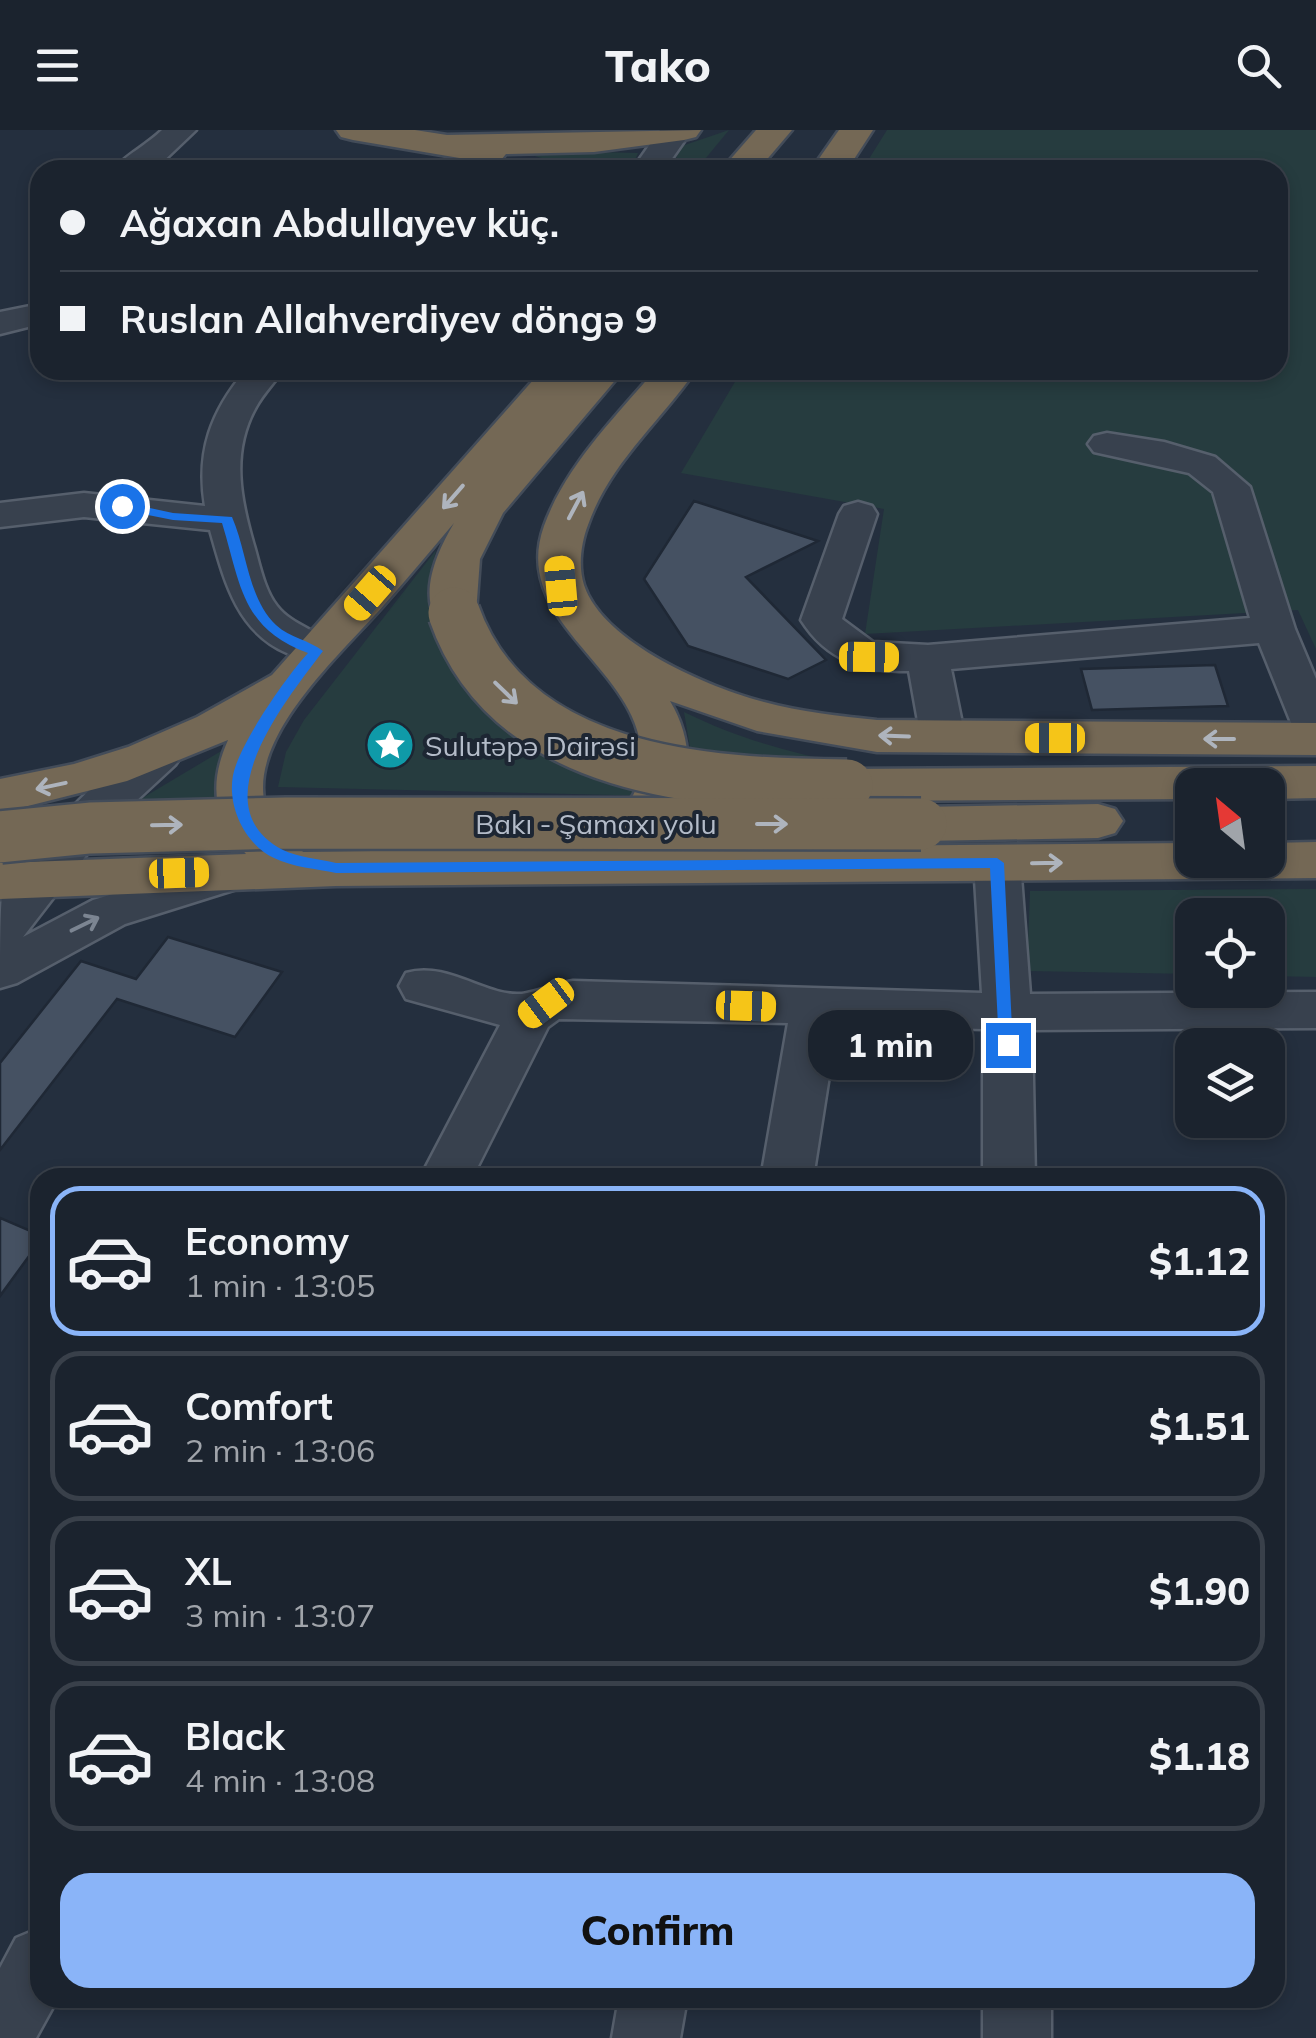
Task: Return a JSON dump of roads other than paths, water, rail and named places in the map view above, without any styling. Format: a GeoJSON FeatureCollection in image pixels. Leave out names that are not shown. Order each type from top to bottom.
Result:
{"type":"FeatureCollection","features":[{"type":"Feature","properties":{"kind":"highway"},"geometry":{"type":"LineString","coordinates":[[352,130],[577,142],[678,131]]}},
{"type":"Feature","properties":{"kind":"highway"},"geometry":{"type":"LineString","coordinates":[[748,160],[774,130]]}},
{"type":"Feature","properties":{"kind":"highway"},"geometry":{"type":"LineString","coordinates":[[781,160],[806,130]]}},
{"type":"Feature","properties":{"kind":"highway"},"geometry":{"type":"LineString","coordinates":[[836,160],[856,130]]}},
{"type":"Feature","properties":{"kind":"highway"},"geometry":{"type":"LineString","coordinates":[[461,137],[515,160]]}},
{"type":"Feature","properties":{"kind":"highway"},"geometry":{"type":"LineString","coordinates":[[336,868],[280,855],[260,841],[240,808],[242,766],[248,752],[306,663],[554,380]]}},
{"type":"Feature","properties":{"kind":"highway"},"geometry":{"type":"LineString","coordinates":[[596,380],[474,526],[458,559],[452,588],[460,636],[503,692],[559,736],[639,768],[692,780],[744,785],[1316,782]]}},
{"type":"Feature","properties":{"kind":"highway"},"geometry":{"type":"LineString","coordinates":[[498,866],[544,859],[609,840],[638,821],[661,793],[668,766],[666,739],[654,711],[634,678],[574,612],[561,586],[558,558],[576,503],[668,380]]}},
{"type":"Feature","properties":{"kind":"highway"},"geometry":{"type":"LineString","coordinates":[[597,636],[676,685],[754,716],[877,736],[1316,739]]}},
{"type":"Feature","properties":{"kind":"highway"},"geometry":{"type":"LineString","coordinates":[[0,796],[76,781],[160,756],[237,716],[306,663]]}},
{"type":"Feature","properties":{"kind":"highway"},"geometry":{"type":"LineString","coordinates":[[0,814],[14,828],[13,875]]}},
{"type":"Feature","properties":{"kind":"highway"},"geometry":{"type":"LineString","coordinates":[[1285,818],[1316,817]]}},
{"type":"Feature","properties":{"kind":"highway","name":"Bakı - Şamaxı yolu"},"geometry":{"type":"LineString","coordinates":[[0,836],[90,828],[286,823],[921,824],[1175,819]]}},
{"type":"Feature","properties":{"kind":"highway","name":"Bakı - Şamaxı yolu"},"geometry":{"type":"LineString","coordinates":[[13,875],[498,866],[1316,860]]}},
{"type":"Feature","properties":{"kind":"street"},"geometry":{"type":"LineString","coordinates":[[149,160],[180,130]]}},
{"type":"Feature","properties":{"kind":"street"},"geometry":{"type":"LineString","coordinates":[[656,160],[678,131]]}},
{"type":"Feature","properties":{"kind":"street"},"geometry":{"type":"LineString","coordinates":[[0,323],[30,316]]}},
{"type":"Feature","properties":{"kind":"street"},"geometry":{"type":"LineString","coordinates":[[257,380],[230,415],[220,452],[220,486],[252,599],[267,625],[306,663]]}},
{"type":"Feature","properties":{"kind":"street"},"geometry":{"type":"LineString","coordinates":[[1107,444],[1202,465],[1232,487],[1274,629],[1316,730]]}},
{"type":"Feature","properties":{"kind":"street"},"geometry":{"type":"LineString","coordinates":[[0,514],[84,505],[227,520]]}},
{"type":"Feature","properties":{"kind":"street"},"geometry":{"type":"LineString","coordinates":[[858,514],[821,620],[834,641],[869,657],[928,658],[1274,629]]}},
{"type":"Feature","properties":{"kind":"street"},"geometry":{"type":"LineString","coordinates":[[928,658],[943,738]]}},
{"type":"Feature","properties":{"kind":"street"},"geometry":{"type":"LineString","coordinates":[[0,935],[13,875],[160,756]]}},
{"type":"Feature","properties":{"kind":"street"},"geometry":{"type":"LineString","coordinates":[[997,863],[1007,1012],[1009,1168]]}},
{"type":"Feature","properties":{"kind":"street"},"geometry":{"type":"LineString","coordinates":[[0,970],[109,912],[250,870]]}},
{"type":"Feature","properties":{"kind":"street"},"geometry":{"type":"LineString","coordinates":[[423,986],[530,1015]]}},
{"type":"Feature","properties":{"kind":"street"},"geometry":{"type":"LineString","coordinates":[[451,1168],[530,1015],[546,1003],[573,999],[1007,1012],[1316,1010]]}},
{"type":"Feature","properties":{"kind":"street"},"geometry":{"type":"LineString","coordinates":[[789,1168],[815,1009]]}},
{"type":"Feature","properties":{"kind":"street"},"geometry":{"type":"LineString","coordinates":[[0,2038],[30,1981]]}},
{"type":"Feature","properties":{"kind":"street"},"geometry":{"type":"LineString","coordinates":[[646,2038],[651,2008]]}},
{"type":"Feature","properties":{"kind":"street"},"geometry":{"type":"LineString","coordinates":[[1017,2008],[1018,2038]]}},
{"type":"Feature","properties":{"kind":"place","name":"Sulutəpə Dairəsi"},"geometry":{"type":"Point","coordinates":[390,745]}}]}
